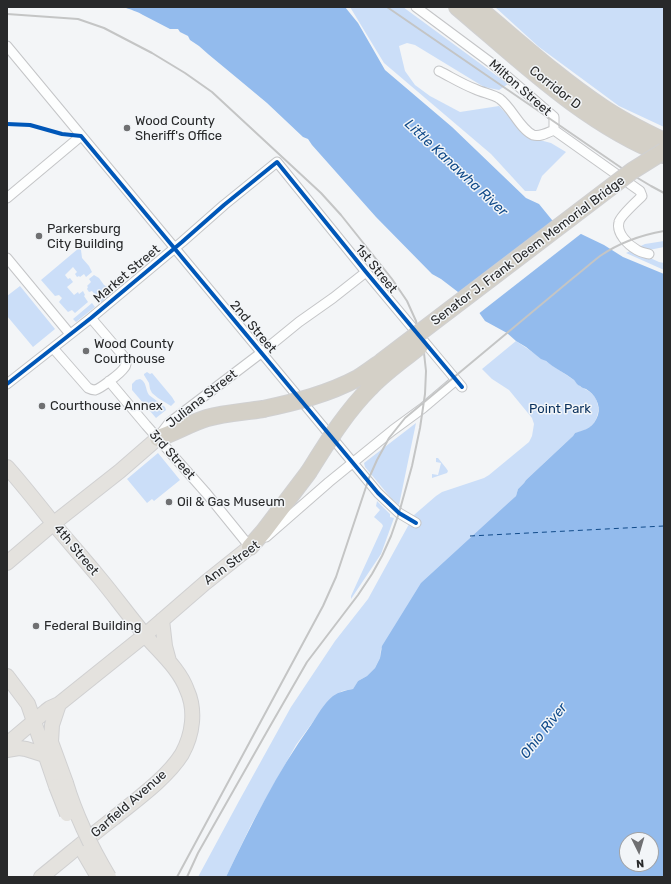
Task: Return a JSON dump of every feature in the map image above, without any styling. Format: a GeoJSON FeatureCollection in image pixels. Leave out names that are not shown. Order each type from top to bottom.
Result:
{"type":"FeatureCollection","features":[{"type":"Feature","properties":{"kind":"highway","name":"Corridor D"},"geometry":{"type":"LineString","coordinates":[[457,7],[550,86],[583,110],[616,131],[649,149],[664,154]]}},
{"type":"Feature","properties":{"kind":"highway","name":"Corridor D"},"geometry":{"type":"LineString","coordinates":[[477,7],[546,66],[577,90],[630,124],[664,141]]}},
{"type":"Feature","properties":{"kind":"highway","name":"Senator J. Frank Deem Memorial Bridge"},"geometry":{"type":"LineString","coordinates":[[158,438],[167,436],[207,418],[263,409],[306,399],[359,377],[392,354],[632,171],[664,151]]}},
{"type":"Feature","properties":{"kind":"highway","name":"Senator J. Frank Deem Memorial Bridge"},"geometry":{"type":"LineString","coordinates":[[250,547],[264,531],[308,472],[334,431],[352,408],[384,375],[618,195],[664,164]]}},
{"type":"Feature","properties":{"kind":"main road","name":"Juliana Street"},"geometry":{"type":"LineString","coordinates":[[7,563],[158,438]]}},
{"type":"Feature","properties":{"kind":"main road","name":"4th Street"},"geometry":{"type":"LineString","coordinates":[[7,467],[145,635]]}},
{"type":"Feature","properties":{"kind":"main road","name":"Ann Street"},"geometry":{"type":"LineString","coordinates":[[7,744],[45,711],[59,704],[145,635],[205,583],[250,547]]}},
{"type":"Feature","properties":{"kind":"main road"},"geometry":{"type":"LineString","coordinates":[[162,620],[165,646],[169,663]]}},
{"type":"Feature","properties":{"kind":"main road","name":"Garfield Avenue"},"geometry":{"type":"LineString","coordinates":[[42,877],[150,788],[175,763],[187,742],[191,728],[192,710],[190,696],[182,680],[145,635]]}},
{"type":"Feature","properties":{"kind":"main road"},"geometry":{"type":"LineString","coordinates":[[7,676],[28,704],[45,755],[72,802],[90,845],[109,877]]}},
{"type":"Feature","properties":{"kind":"main road"},"geometry":{"type":"LineString","coordinates":[[28,704],[37,705],[45,711]]}},
{"type":"Feature","properties":{"kind":"main road"},"geometry":{"type":"LineString","coordinates":[[59,704],[52,725],[51,742],[73,829],[98,877]]}},
{"type":"Feature","properties":{"kind":"main road"},"geometry":{"type":"LineString","coordinates":[[7,750],[19,748],[45,755]]}},
{"type":"Feature","properties":{"kind":"street","name":"Milton Street"},"geometry":{"type":"LineString","coordinates":[[416,7],[494,65],[554,117],[554,130],[640,191],[642,196],[618,223],[622,237],[629,245],[637,251],[649,254]]}},
{"type":"Feature","properties":{"kind":"street","name":"2nd Street"},"geometry":{"type":"LineString","coordinates":[[7,46],[378,493],[399,513],[416,523]]}},
{"type":"Feature","properties":{"kind":"street"},"geometry":{"type":"LineString","coordinates":[[439,71],[500,100],[507,105],[526,130],[532,134],[541,136],[554,130]]}},
{"type":"Feature","properties":{"kind":"street"},"geometry":{"type":"LineString","coordinates":[[7,198],[81,136]]}},
{"type":"Feature","properties":{"kind":"street","name":"Market Street"},"geometry":{"type":"LineString","coordinates":[[7,384],[92,318],[276,162]]}},
{"type":"Feature","properties":{"kind":"street","name":"1st Street"},"geometry":{"type":"LineString","coordinates":[[276,162],[459,384]]}},
{"type":"Feature","properties":{"kind":"street"},"geometry":{"type":"LineString","coordinates":[[7,258],[70,334]]}},
{"type":"Feature","properties":{"kind":"street","name":"Juliana Street"},"geometry":{"type":"LineString","coordinates":[[158,438],[169,424],[294,326],[366,272]]}},
{"type":"Feature","properties":{"kind":"street"},"geometry":{"type":"LineString","coordinates":[[53,348],[88,388],[94,390],[100,388],[124,369],[126,359],[92,318]]}},
{"type":"Feature","properties":{"kind":"street","name":"3rd Street"},"geometry":{"type":"LineString","coordinates":[[109,381],[207,494],[250,547]]}},
{"type":"Feature","properties":{"kind":"street","name":"Ann Street"},"geometry":{"type":"LineString","coordinates":[[250,547],[260,544],[329,482],[393,430],[459,384]]}},
{"type":"Feature","properties":{"kind":"green space"},"geometry":{"type":"Polygon","coordinates":[[[350,7],[403,7],[508,84],[499,90],[484,87],[415,45],[407,43],[399,46],[405,71],[415,85],[430,96],[460,112],[499,106],[528,137],[551,143],[566,152],[542,176],[536,191],[525,191],[491,154],[384,63],[350,7]]]}},
{"type":"Feature","properties":{"kind":"green space"},"geometry":{"type":"Polygon","coordinates":[[[495,7],[664,7],[664,127],[619,106],[539,47],[495,7]]]}},
{"type":"Feature","properties":{"kind":"green space"},"geometry":{"type":"Polygon","coordinates":[[[664,241],[664,247],[649,250],[648,257],[664,263],[664,270],[626,253],[645,244],[664,241]]]}},
{"type":"Feature","properties":{"kind":"green space"},"geometry":{"type":"Polygon","coordinates":[[[79,248],[81,250],[82,258],[92,272],[86,277],[84,274],[77,277],[75,274],[77,272],[73,267],[65,275],[73,282],[67,287],[74,295],[83,291],[88,302],[75,313],[72,310],[68,312],[59,302],[62,298],[59,295],[55,296],[41,280],[79,248]]]}},
{"type":"Feature","properties":{"kind":"green space"},"geometry":{"type":"Polygon","coordinates":[[[94,275],[109,288],[110,295],[99,304],[96,300],[98,298],[92,291],[89,292],[87,289],[87,286],[91,282],[89,279],[94,275]]]}},
{"type":"Feature","properties":{"kind":"green space"},"geometry":{"type":"Polygon","coordinates":[[[20,286],[55,329],[33,347],[7,316],[7,296],[20,286]]]}},
{"type":"Feature","properties":{"kind":"green space"},"geometry":{"type":"Polygon","coordinates":[[[92,303],[95,307],[76,322],[73,319],[92,303]]]}},
{"type":"Feature","properties":{"kind":"green space","name":"Point Park"},"geometry":{"type":"Polygon","coordinates":[[[516,341],[592,394],[598,404],[597,416],[593,424],[582,431],[575,433],[526,480],[518,489],[516,496],[381,649],[380,658],[375,668],[367,676],[358,681],[353,689],[342,691],[326,704],[296,745],[251,825],[226,877],[198,877],[291,707],[335,641],[368,599],[414,515],[442,492],[489,475],[529,442],[532,436],[534,424],[532,418],[509,390],[492,379],[482,369],[516,341]]]}},
{"type":"Feature","properties":{"kind":"green space"},"geometry":{"type":"Polygon","coordinates":[[[147,372],[150,374],[152,373],[172,397],[175,402],[171,406],[152,393],[149,383],[144,375],[147,372]]]}},
{"type":"Feature","properties":{"kind":"green space"},"geometry":{"type":"Polygon","coordinates":[[[140,379],[145,384],[149,395],[165,407],[166,410],[156,418],[132,390],[132,384],[136,380],[140,379]]]}},
{"type":"Feature","properties":{"kind":"green space"},"geometry":{"type":"Polygon","coordinates":[[[416,423],[399,505],[391,498],[365,467],[364,463],[416,423]]]}},
{"type":"Feature","properties":{"kind":"green space"},"geometry":{"type":"Polygon","coordinates":[[[158,453],[180,480],[154,501],[152,499],[147,503],[127,479],[158,453]]]}},
{"type":"Feature","properties":{"kind":"green space"},"geometry":{"type":"Polygon","coordinates":[[[436,458],[438,458],[448,471],[447,473],[432,478],[432,474],[438,475],[441,463],[436,462],[436,458]]]}},
{"type":"Feature","properties":{"kind":"green space"},"geometry":{"type":"Polygon","coordinates":[[[377,501],[390,514],[390,517],[394,518],[381,554],[351,599],[351,596],[383,526],[374,517],[380,510],[376,506],[377,501]]]}},
{"type":"Feature","properties":{"kind":"water"},"geometry":{"type":"Polygon","coordinates":[[[123,7],[345,7],[358,23],[385,70],[452,127],[526,198],[539,204],[552,220],[604,245],[623,257],[664,274],[664,877],[226,877],[265,799],[287,761],[327,702],[340,692],[353,689],[358,681],[367,676],[375,668],[380,658],[382,646],[421,583],[516,496],[518,489],[526,480],[575,433],[592,425],[598,415],[599,407],[595,397],[589,391],[582,388],[574,380],[541,359],[507,333],[485,321],[478,311],[458,292],[432,274],[376,217],[308,139],[303,137],[267,103],[190,40],[188,36],[180,32],[178,29],[170,29],[139,13],[123,7]]]}},
{"type":"Feature","properties":{"kind":"pier"},"geometry":{"type":"Polygon","coordinates":[[[557,220],[582,233],[477,315],[459,295],[557,220]]]}},
{"type":"Feature","properties":{"kind":"ferry route"},"geometry":{"type":"LineString","coordinates":[[470,536],[664,526]]}},
{"type":"Feature","properties":{"kind":"railway"},"geometry":{"type":"LineString","coordinates":[[387,7],[626,171],[664,193]]}},
{"type":"Feature","properties":{"kind":"railway"},"geometry":{"type":"LineString","coordinates":[[7,14],[78,19],[104,28],[152,53],[185,73],[212,92],[321,193],[341,215],[392,279],[407,301],[416,321],[424,353],[426,371],[425,394],[420,428],[412,466],[399,513],[382,556],[358,595],[307,662],[198,853],[187,877]]}},
{"type":"Feature","properties":{"kind":"railway"},"geometry":{"type":"LineString","coordinates":[[177,877],[323,606],[336,577],[369,478],[389,438],[405,418],[600,256],[630,240],[664,231]]}},
{"type":"Feature","properties":{"kind":"cycle path"},"geometry":{"type":"LineString","coordinates":[[7,124],[30,125],[62,134],[81,136],[378,493],[399,513],[416,523]]}},
{"type":"Feature","properties":{"kind":"cycle path"},"geometry":{"type":"LineString","coordinates":[[7,384],[91,318],[277,162],[462,387]]}},
{"type":"Feature","properties":{"kind":"place","name":"Wood County Sheriff's Office"},"geometry":{"type":"Point","coordinates":[127,128]}},
{"type":"Feature","properties":{"kind":"place","name":"Parkersburg City Building"},"geometry":{"type":"Point","coordinates":[39,236]}},
{"type":"Feature","properties":{"kind":"place","name":"Wood County Courthouse"},"geometry":{"type":"Point","coordinates":[86,351]}},
{"type":"Feature","properties":{"kind":"place","name":"Courthouse Annex"},"geometry":{"type":"Point","coordinates":[42,406]}},
{"type":"Feature","properties":{"kind":"place","name":"Oil & Gas Museum"},"geometry":{"type":"Point","coordinates":[169,502]}},
{"type":"Feature","properties":{"kind":"place","name":"Federal Building"},"geometry":{"type":"Point","coordinates":[36,626]}},
{"type":"Feature","properties":{"kind":"water label","name":"Little Kanawha River"},"geometry":{"type":"Point","coordinates":[456,168]}},
{"type":"Feature","properties":{"kind":"water label","name":"Ohio River"},"geometry":{"type":"Point","coordinates":[544,731]}}]}
